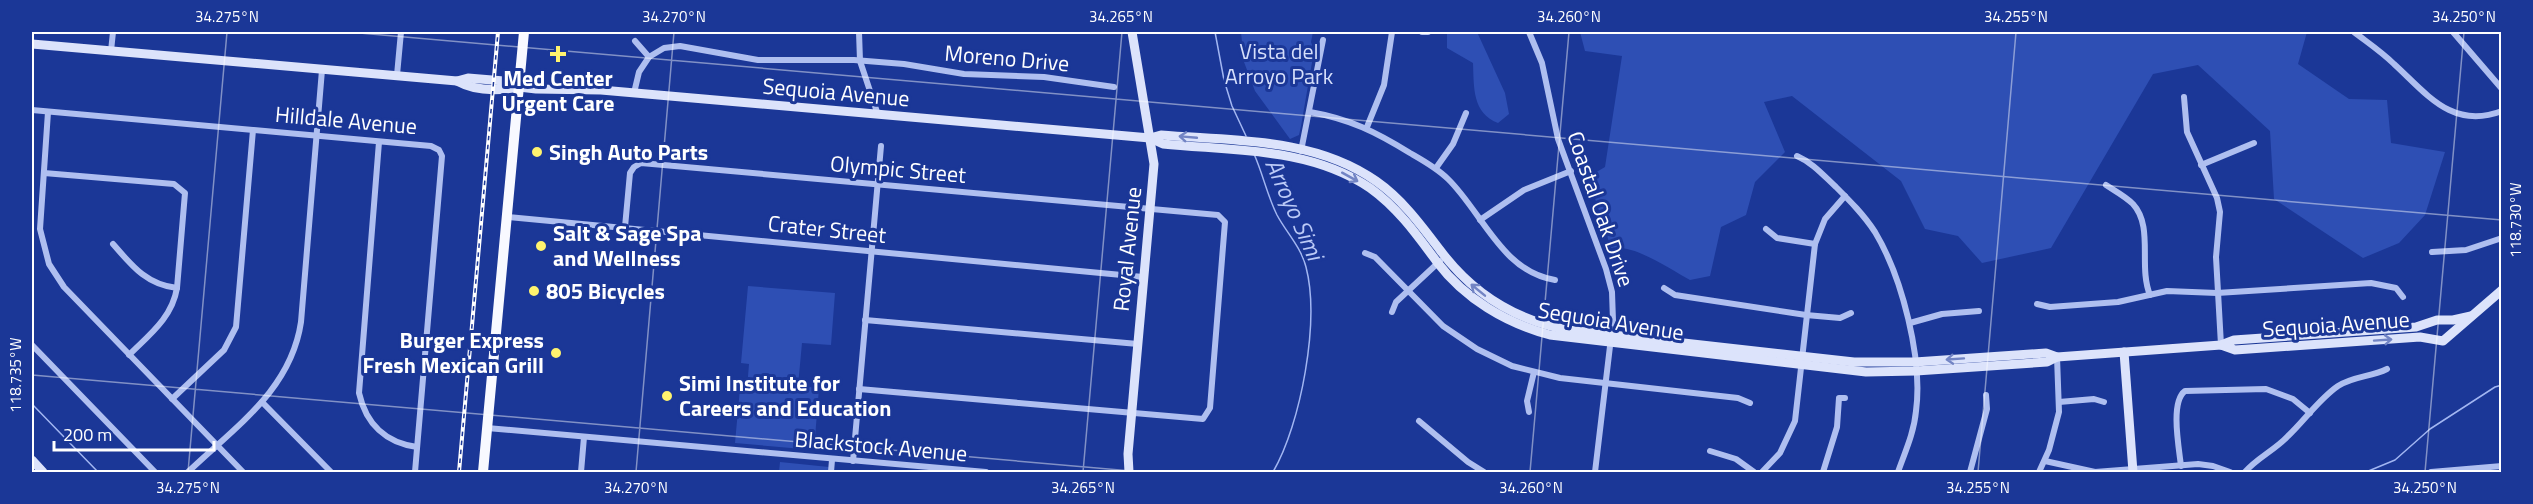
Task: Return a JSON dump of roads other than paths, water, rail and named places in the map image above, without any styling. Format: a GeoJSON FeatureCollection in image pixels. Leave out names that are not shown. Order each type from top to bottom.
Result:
{"type":"FeatureCollection","features":[{"type":"Feature","properties":{"kind":"main road"},"geometry":{"type":"LineString","coordinates":[[483,472],[524,32]]}},
{"type":"Feature","properties":{"kind":"main road","name":"Royal Avenue"},"geometry":{"type":"LineString","coordinates":[[1129,472],[1131,413],[1154,164],[1132,32]]}},
{"type":"Feature","properties":{"kind":"main road","name":"Sequoia Avenue"},"geometry":{"type":"LineString","coordinates":[[32,44],[457,81],[468,78],[504,81],[519,87],[634,93],[1150,138],[1163,144],[1281,155],[1301,153]]}},
{"type":"Feature","properties":{"kind":"main road","name":"Sequoia Avenue"},"geometry":{"type":"LineString","coordinates":[[1150,138],[1161,135],[1276,145],[1329,166],[1371,189],[1406,221],[1442,260],[1467,293],[1484,307],[1509,320],[1550,335],[1611,339],[1802,361],[1866,372],[1915,367],[2047,362],[2057,357],[2221,345],[2234,340],[2416,327],[2437,320],[2471,316]]}},
{"type":"Feature","properties":{"kind":"main road"},"geometry":{"type":"LineString","coordinates":[[2446,320],[2451,334],[2502,290]]}},
{"type":"Feature","properties":{"kind":"main road","name":"Sequoia Avenue"},"geometry":{"type":"LineString","coordinates":[[2221,345],[2235,350],[2420,337],[2443,341],[2451,334]]}},
{"type":"Feature","properties":{"kind":"main road"},"geometry":{"type":"LineString","coordinates":[[2124,352],[2133,471]]}},
{"type":"Feature","properties":{"kind":"main road"},"geometry":{"type":"LineString","coordinates":[[32,460],[43,472]]}},
{"type":"Feature","properties":{"kind":"street"},"geometry":{"type":"LineString","coordinates":[[111,51],[113,32]]}},
{"type":"Feature","properties":{"kind":"street"},"geometry":{"type":"LineString","coordinates":[[396,75],[401,32]]}},
{"type":"Feature","properties":{"kind":"street"},"geometry":{"type":"LineString","coordinates":[[859,32],[860,61],[878,115]]}},
{"type":"Feature","properties":{"kind":"street"},"geometry":{"type":"LineString","coordinates":[[1367,127],[1384,84],[1392,32]]}},
{"type":"Feature","properties":{"kind":"street"},"geometry":{"type":"LineString","coordinates":[[1422,32],[1428,32]]}},
{"type":"Feature","properties":{"kind":"street","name":"Coastal Oak Drive"},"geometry":{"type":"LineString","coordinates":[[1529,32],[1538,50],[1554,128],[1609,280],[1613,309],[1611,339],[1595,472]]}},
{"type":"Feature","properties":{"kind":"street"},"geometry":{"type":"LineString","coordinates":[[2354,32],[2391,61],[2441,107],[2466,116],[2502,111]]}},
{"type":"Feature","properties":{"kind":"street"},"geometry":{"type":"LineString","coordinates":[[2453,32],[2502,89]]}},
{"type":"Feature","properties":{"kind":"street"},"geometry":{"type":"LineString","coordinates":[[1301,153],[1323,40]]}},
{"type":"Feature","properties":{"kind":"street"},"geometry":{"type":"LineString","coordinates":[[634,93],[639,72],[649,57],[635,41]]}},
{"type":"Feature","properties":{"kind":"street","name":"Moreno Drive"},"geometry":{"type":"LineString","coordinates":[[649,57],[664,48],[680,46],[758,60],[904,64],[964,74],[1044,77],[1114,87]]}},
{"type":"Feature","properties":{"kind":"street"},"geometry":{"type":"LineString","coordinates":[[188,472],[262,402],[285,373],[299,337],[322,69]]}},
{"type":"Feature","properties":{"kind":"street"},"geometry":{"type":"LineString","coordinates":[[2184,97],[2187,132],[2217,198],[2220,212],[2216,257],[2221,345]]}},
{"type":"Feature","properties":{"kind":"street","name":"Hilldale Avenue"},"geometry":{"type":"LineString","coordinates":[[32,110],[431,146],[439,150],[442,156],[415,472]]}},
{"type":"Feature","properties":{"kind":"street"},"geometry":{"type":"LineString","coordinates":[[48,112],[40,229],[49,264],[64,287],[243,472]]}},
{"type":"Feature","properties":{"kind":"street"},"geometry":{"type":"LineString","coordinates":[[1310,112],[1367,127],[1436,168],[1457,189],[1507,253],[1532,272],[1555,280]]}},
{"type":"Feature","properties":{"kind":"street"},"geometry":{"type":"LineString","coordinates":[[1436,168],[1453,144],[1466,113]]}},
{"type":"Feature","properties":{"kind":"street"},"geometry":{"type":"LineString","coordinates":[[172,399],[224,350],[236,327],[253,130]]}},
{"type":"Feature","properties":{"kind":"street"},"geometry":{"type":"LineString","coordinates":[[379,142],[359,393],[366,414],[379,431],[398,443],[417,447]]}},
{"type":"Feature","properties":{"kind":"street"},"geometry":{"type":"LineString","coordinates":[[2201,165],[2254,142]]}},
{"type":"Feature","properties":{"kind":"street"},"geometry":{"type":"LineString","coordinates":[[853,461],[881,146]]}},
{"type":"Feature","properties":{"kind":"street"},"geometry":{"type":"LineString","coordinates":[[1797,156],[1810,162],[1866,219],[1881,242],[1910,323],[1917,410],[1912,433],[1898,472]]}},
{"type":"Feature","properties":{"kind":"street","name":"Olympic Street"},"geometry":{"type":"LineString","coordinates":[[625,228],[630,173],[634,166],[641,163],[1222,217],[1225,222],[1208,413],[1203,419],[1131,413]]}},
{"type":"Feature","properties":{"kind":"street"},"geometry":{"type":"LineString","coordinates":[[1480,220],[1524,189],[1570,171]]}},
{"type":"Feature","properties":{"kind":"street"},"geometry":{"type":"LineString","coordinates":[[44,173],[174,184],[181,188],[186,198],[174,304],[166,318],[129,355]]}},
{"type":"Feature","properties":{"kind":"street"},"geometry":{"type":"LineString","coordinates":[[2106,185],[2126,198],[2139,214],[2145,238],[2144,274],[2150,295]]}},
{"type":"Feature","properties":{"kind":"street"},"geometry":{"type":"LineString","coordinates":[[2502,195],[2502,217]]}},
{"type":"Feature","properties":{"kind":"street"},"geometry":{"type":"LineString","coordinates":[[1762,472],[1780,453],[1792,431],[1797,411],[1815,244],[1825,219],[1845,196]]}},
{"type":"Feature","properties":{"kind":"street","name":"Crater Street"},"geometry":{"type":"LineString","coordinates":[[508,218],[1143,277]]}},
{"type":"Feature","properties":{"kind":"street"},"geometry":{"type":"LineString","coordinates":[[1766,230],[1777,238],[1815,244]]}},
{"type":"Feature","properties":{"kind":"street"},"geometry":{"type":"LineString","coordinates":[[2432,252],[2466,250],[2502,238]]}},
{"type":"Feature","properties":{"kind":"street"},"geometry":{"type":"LineString","coordinates":[[112,244],[144,278],[160,285],[177,288]]}},
{"type":"Feature","properties":{"kind":"street"},"geometry":{"type":"LineString","coordinates":[[1365,253],[1375,257],[1443,326],[1460,339],[1494,358],[1534,372],[1606,384],[1738,398],[1750,403]]}},
{"type":"Feature","properties":{"kind":"street"},"geometry":{"type":"LineString","coordinates":[[1392,312],[1396,302],[1442,260]]}},
{"type":"Feature","properties":{"kind":"street"},"geometry":{"type":"LineString","coordinates":[[2037,304],[2050,307],[2118,302],[2184,290],[2217,293],[2372,282],[2396,288],[2403,297]]}},
{"type":"Feature","properties":{"kind":"street"},"geometry":{"type":"LineString","coordinates":[[1664,288],[1675,295],[1806,315],[1840,318],[1851,313]]}},
{"type":"Feature","properties":{"kind":"street"},"geometry":{"type":"LineString","coordinates":[[1910,323],[1942,314],[1979,311]]}},
{"type":"Feature","properties":{"kind":"street"},"geometry":{"type":"LineString","coordinates":[[866,320],[1138,344]]}},
{"type":"Feature","properties":{"kind":"street"},"geometry":{"type":"LineString","coordinates":[[32,345],[155,472]]}},
{"type":"Feature","properties":{"kind":"street"},"geometry":{"type":"LineString","coordinates":[[2039,472],[2045,461],[2059,402],[2057,357]]}},
{"type":"Feature","properties":{"kind":"street"},"geometry":{"type":"LineString","coordinates":[[2245,472],[2288,437],[2325,397],[2339,386],[2353,379],[2376,375],[2387,369]]}},
{"type":"Feature","properties":{"kind":"street"},"geometry":{"type":"LineString","coordinates":[[1529,412],[1527,401],[1534,372]]}},
{"type":"Feature","properties":{"kind":"street"},"geometry":{"type":"LineString","coordinates":[[859,389],[1131,413]]}},
{"type":"Feature","properties":{"kind":"street"},"geometry":{"type":"LineString","coordinates":[[2181,466],[2176,406],[2180,396],[2185,392],[2266,389],[2293,399],[2310,413]]}},
{"type":"Feature","properties":{"kind":"street"},"geometry":{"type":"LineString","coordinates":[[1970,472],[1987,409],[1986,395]]}},
{"type":"Feature","properties":{"kind":"street"},"geometry":{"type":"LineString","coordinates":[[1823,472],[1837,427],[1839,398],[1845,398]]}},
{"type":"Feature","properties":{"kind":"street"},"geometry":{"type":"LineString","coordinates":[[2059,402],[2094,399],[2104,402]]}},
{"type":"Feature","properties":{"kind":"street"},"geometry":{"type":"LineString","coordinates":[[262,402],[331,472]]}},
{"type":"Feature","properties":{"kind":"street"},"geometry":{"type":"LineString","coordinates":[[1419,422],[1468,462],[1484,472]]}},
{"type":"Feature","properties":{"kind":"street","name":"Blackstock Avenue"},"geometry":{"type":"LineString","coordinates":[[487,428],[986,472]]}},
{"type":"Feature","properties":{"kind":"street"},"geometry":{"type":"LineString","coordinates":[[581,472],[584,437]]}},
{"type":"Feature","properties":{"kind":"street"},"geometry":{"type":"LineString","coordinates":[[1710,451],[1736,459],[1754,472]]}},
{"type":"Feature","properties":{"kind":"street"},"geometry":{"type":"LineString","coordinates":[[831,472],[832,460]]}},
{"type":"Feature","properties":{"kind":"street"},"geometry":{"type":"LineString","coordinates":[[2045,461],[2085,471],[2133,471],[2198,464],[2230,472]]}},
{"type":"Feature","properties":{"kind":"street"},"geometry":{"type":"LineString","coordinates":[[2431,472],[2502,466]]}},
{"type":"Feature","properties":{"kind":"waterway","name":"Arroyo Simi"},"geometry":{"type":"LineString","coordinates":[[1215,32],[1224,80],[1232,106],[1246,136]]}},
{"type":"Feature","properties":{"kind":"waterway","name":"Arroyo Simi"},"geometry":{"type":"LineString","coordinates":[[1254,154],[1277,215],[1304,260],[1310,289],[1311,315],[1305,372],[1292,427],[1273,472]]}},
{"type":"Feature","properties":{"kind":"waterway"},"geometry":{"type":"LineString","coordinates":[[2366,472],[2395,460],[2430,429],[2495,387],[2502,385]]}},
{"type":"Feature","properties":{"kind":"waterway"},"geometry":{"type":"LineString","coordinates":[[32,404],[98,472]]}},
{"type":"Feature","properties":{"kind":"railway"},"geometry":{"type":"LineString","coordinates":[[459,472],[498,32]]}},
{"type":"Feature","properties":{"kind":"place","name":"Med Center Urgent Care"},"geometry":{"type":"Point","coordinates":[558,54]}},
{"type":"Feature","properties":{"kind":"place","name":"Singh Auto Parts"},"geometry":{"type":"Point","coordinates":[537,152]}},
{"type":"Feature","properties":{"kind":"place","name":"Salt & Sage Spa and Wellness"},"geometry":{"type":"Point","coordinates":[541,246]}},
{"type":"Feature","properties":{"kind":"place","name":"805 Bicycles"},"geometry":{"type":"Point","coordinates":[534,291]}},
{"type":"Feature","properties":{"kind":"place","name":"Burger Express Fresh Mexican Grill"},"geometry":{"type":"Point","coordinates":[556,353]}},
{"type":"Feature","properties":{"kind":"place","name":"Simi Institute for Careers and Education"},"geometry":{"type":"Point","coordinates":[667,396]}},
{"type":"Feature","properties":{"kind":"park label","name":"Vista del Arroyo Park"},"geometry":{"type":"Point","coordinates":[1279,64]}}]}
